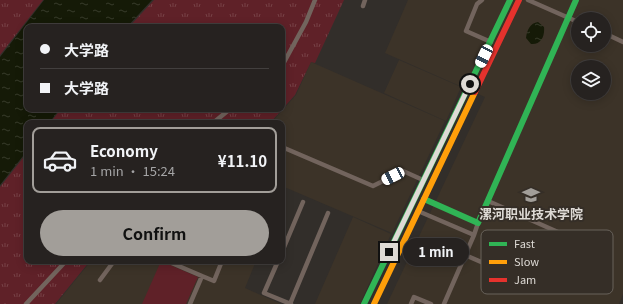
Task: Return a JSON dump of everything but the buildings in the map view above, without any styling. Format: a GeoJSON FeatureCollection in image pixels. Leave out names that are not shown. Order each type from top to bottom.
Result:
{"type":"FeatureCollection","features":[{"type":"Feature","properties":{"kind":"main road"},"geometry":{"type":"LineString","coordinates":[[364,304],[510,0]]}},
{"type":"Feature","properties":{"kind":"main road"},"geometry":{"type":"LineString","coordinates":[[374,304],[519,0]]}},
{"type":"Feature","properties":{"kind":"main road"},"geometry":{"type":"LineString","coordinates":[[424,199],[478,223],[576,0]]}},
{"type":"Feature","properties":{"kind":"street"},"geometry":{"type":"LineString","coordinates":[[285,60],[306,22],[315,0]]}},
{"type":"Feature","properties":{"kind":"street"},"geometry":{"type":"LineString","coordinates":[[363,6],[365,0]]}},
{"type":"Feature","properties":{"kind":"street"},"geometry":{"type":"LineString","coordinates":[[482,0],[477,4],[466,31],[490,42]]}},
{"type":"Feature","properties":{"kind":"street"},"geometry":{"type":"LineString","coordinates":[[528,0],[571,19]]}},
{"type":"Feature","properties":{"kind":"street"},"geometry":{"type":"LineString","coordinates":[[611,36],[623,42]]}},
{"type":"Feature","properties":{"kind":"street"},"geometry":{"type":"LineString","coordinates":[[217,120],[226,112]]}},
{"type":"Feature","properties":{"kind":"street"},"geometry":{"type":"LineString","coordinates":[[285,148],[373,186],[403,171],[423,180]]}},
{"type":"Feature","properties":{"kind":"street"},"geometry":{"type":"LineString","coordinates":[[488,201],[552,230]]}},
{"type":"Feature","properties":{"kind":"street"},"geometry":{"type":"LineString","coordinates":[[285,245],[303,202]]}},
{"type":"Feature","properties":{"kind":"street"},"geometry":{"type":"LineString","coordinates":[[418,211],[474,235]]}},
{"type":"Feature","properties":{"kind":"street"},"geometry":{"type":"LineString","coordinates":[[277,264],[264,293],[290,304],[328,213]]}},
{"type":"Feature","properties":{"kind":"street"},"geometry":{"type":"LineString","coordinates":[[444,304],[478,223]]}},
{"type":"Feature","properties":{"kind":"street"},"geometry":{"type":"LineString","coordinates":[[465,255],[481,262]]}},
{"type":"Feature","properties":{"kind":"street"},"geometry":{"type":"LineString","coordinates":[[26,304],[63,264]]}},
{"type":"Feature","properties":{"kind":"street"},"geometry":{"type":"LineString","coordinates":[[100,280],[112,264]]}},
{"type":"Feature","properties":{"kind":"street"},"geometry":{"type":"LineString","coordinates":[[174,264],[214,281],[221,264]]}},
{"type":"Feature","properties":{"kind":"street"},"geometry":{"type":"LineString","coordinates":[[190,304],[202,276]]}},
{"type":"Feature","properties":{"kind":"street"},"geometry":{"type":"LineString","coordinates":[[411,304],[414,297],[431,304]]}},
{"type":"Feature","properties":{"kind":"shaded area","name":"漯河职业技术学院"},"geometry":{"type":"Polygon","coordinates":[[[408,0],[623,0],[623,294],[619,304],[387,304],[485,97],[385,53],[408,0]]]}},
{"type":"Feature","properties":{"kind":"shaded area"},"geometry":{"type":"Polygon","coordinates":[[[399,60],[461,87],[446,121],[384,93],[399,60]]]}},
{"type":"Feature","properties":{"kind":"shaded area"},"geometry":{"type":"Polygon","coordinates":[[[311,62],[445,121],[392,233],[285,187],[285,120],[274,120],[281,112],[285,112],[285,107],[296,95],[311,62]]]}},
{"type":"Feature","properties":{"kind":"shaded area"},"geometry":{"type":"Polygon","coordinates":[[[353,217],[391,234],[360,304],[315,304],[353,217]]]}},
{"type":"Feature","properties":{"kind":"shaded area"},"geometry":{"type":"Polygon","coordinates":[[[89,264],[255,264],[245,288],[281,304],[56,304],[89,264]]]}},
{"type":"Feature","properties":{"kind":"green space"},"geometry":{"type":"Polygon","coordinates":[[[0,0],[43,0],[24,24],[0,55],[0,0]]]}},
{"type":"Feature","properties":{"kind":"green space"},"geometry":{"type":"Polygon","coordinates":[[[154,0],[344,0],[315,63],[311,62],[295,95],[285,106],[285,24],[132,24],[154,0]]]}},
{"type":"Feature","properties":{"kind":"green space"},"geometry":{"type":"Polygon","coordinates":[[[59,112],[280,112],[273,120],[52,120],[59,112]]]}},
{"type":"Feature","properties":{"kind":"green space"},"geometry":{"type":"Polygon","coordinates":[[[24,157],[24,264],[88,264],[55,304],[0,304],[0,187],[24,157]]]}},
{"type":"Feature","properties":{"kind":"green space"},"geometry":{"type":"Polygon","coordinates":[[[160,264],[168,264],[198,277],[186,304],[142,304],[160,264]]]}},
{"type":"Feature","properties":{"kind":"water"},"geometry":{"type":"Polygon","coordinates":[[[44,0],[152,0],[130,24],[25,24],[44,0]]]}},
{"type":"Feature","properties":{"kind":"water"},"geometry":{"type":"Polygon","coordinates":[[[538,22],[544,27],[544,34],[540,41],[531,44],[526,38],[527,32],[531,25],[538,22]]]}},
{"type":"Feature","properties":{"kind":"water"},"geometry":{"type":"Polygon","coordinates":[[[24,26],[24,112],[58,112],[51,120],[24,120],[24,155],[0,185],[0,57],[24,26]]]}},
{"type":"Feature","properties":{"kind":"traffic: fast"},"geometry":{"type":"LineString","coordinates":[[364,304],[510,0]]}},
{"type":"Feature","properties":{"kind":"traffic: fast"},"geometry":{"type":"LineString","coordinates":[[424,199],[478,223],[576,0]]}},
{"type":"Feature","properties":{"kind":"traffic: slow"},"geometry":{"type":"LineString","coordinates":[[374,304],[475,92]]}},
{"type":"Feature","properties":{"kind":"traffic: jam"},"geometry":{"type":"LineString","coordinates":[[475,92],[519,0]]}},
{"type":"Feature","properties":{"kind":"place","name":"漯河职业技术学院"},"geometry":{"type":"Point","coordinates":[531,195]}},
{"type":"Feature","properties":{"kind":"route"},"geometry":{"type":"LineString","coordinates":[[389,252],[470,84]]}}]}
